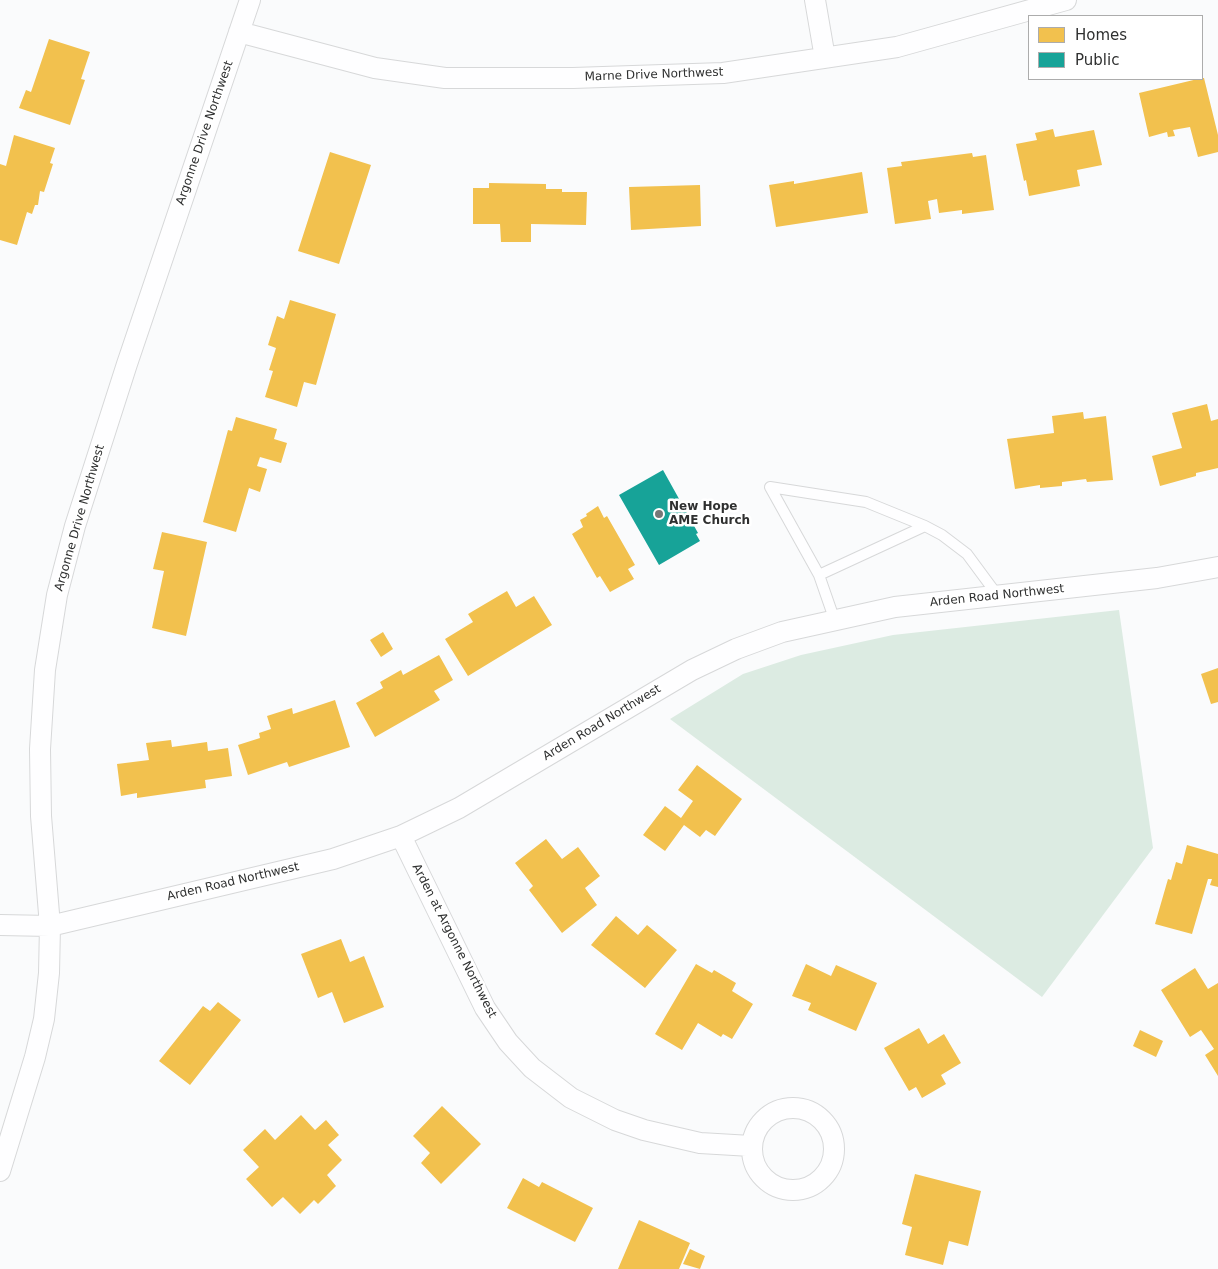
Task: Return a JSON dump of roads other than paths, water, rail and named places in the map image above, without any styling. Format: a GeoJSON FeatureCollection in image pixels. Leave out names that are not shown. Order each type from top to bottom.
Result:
{"type":"FeatureCollection","features":[{"type":"Feature","properties":{"kind":"street","name":"Argonne Drive Northwest"},"geometry":{"type":"LineString","coordinates":[[0,1171],[35,1057],[44,1018],[49,973],[50,926],[41,816],[40,748],[45,670],[57,594],[75,526],[127,364],[250,0]]}},
{"type":"Feature","properties":{"kind":"street"},"geometry":{"type":"LineString","coordinates":[[816,0],[825,58]]}},
{"type":"Feature","properties":{"kind":"street","name":"Marne Drive Northwest"},"geometry":{"type":"LineString","coordinates":[[239,32],[375,68],[445,78],[573,78],[723,73],[898,48],[1066,0]]}},
{"type":"Feature","properties":{"kind":"street","name":"Arden Road Northwest"},"geometry":{"type":"LineString","coordinates":[[0,925],[50,926],[333,859],[401,836],[458,808],[692,670],[736,649],[782,632],[895,607],[1157,578],[1218,567]]}},
{"type":"Feature","properties":{"kind":"street","name":"Arden at Argonne Northwest"},"geometry":{"type":"LineString","coordinates":[[401,836],[485,1008],[508,1042],[532,1068],[571,1098],[615,1120],[644,1130],[700,1143],[751,1146]]}},
{"type":"Feature","properties":{"kind":"street"},"geometry":{"type":"LineString","coordinates":[[797,1108],[812,1112],[825,1122],[833,1137],[835,1153],[830,1169],[820,1182],[806,1189],[790,1191],[774,1186],[761,1176],[754,1162],[751,1146],[756,1130],[766,1117],[780,1109],[797,1108]]}},
{"type":"Feature","properties":{"kind":"lane"},"geometry":{"type":"LineString","coordinates":[[835,621],[819,575],[770,486],[866,502],[925,526],[942,535],[967,554],[998,596]]}},
{"type":"Feature","properties":{"kind":"lane"},"geometry":{"type":"LineString","coordinates":[[819,575],[925,526]]}},
{"type":"Feature","properties":{"kind":"place","name":"New Hope AME Church"},"geometry":{"type":"Point","coordinates":[659,514]}}]}
